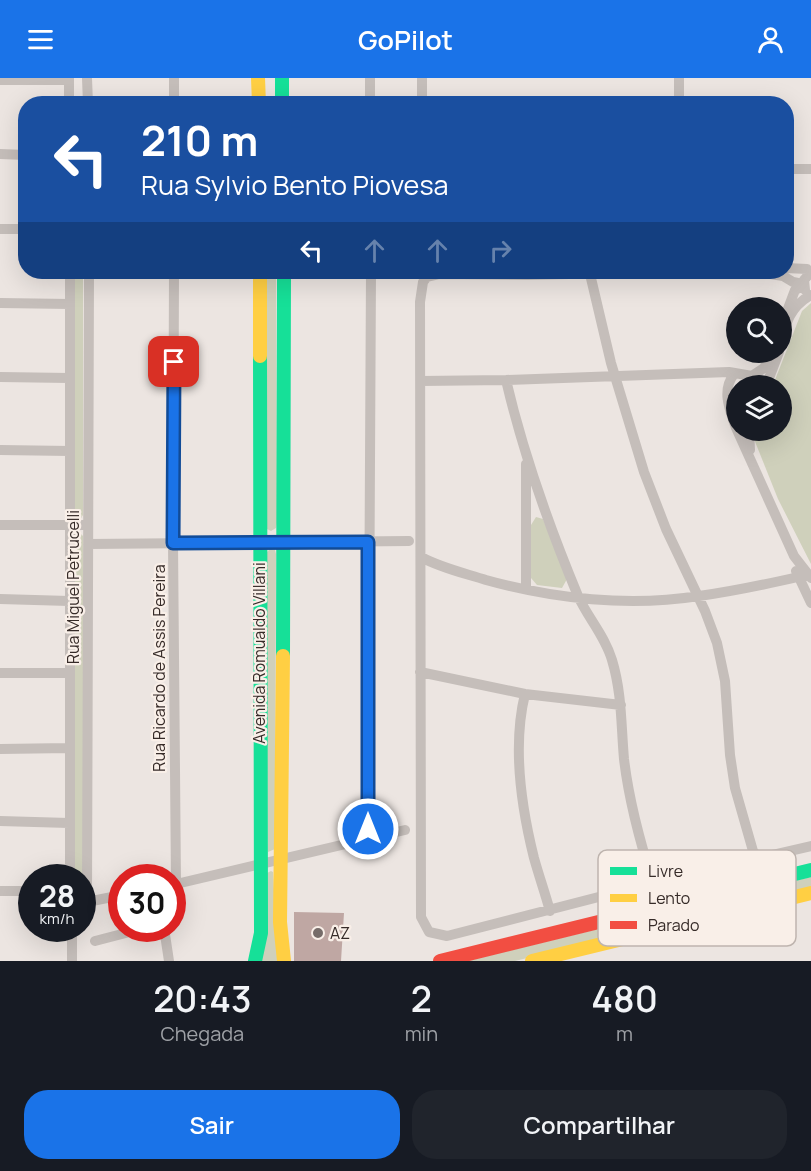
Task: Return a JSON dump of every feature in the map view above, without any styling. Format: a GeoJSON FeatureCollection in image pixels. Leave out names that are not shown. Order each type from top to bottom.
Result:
{"type":"FeatureCollection","features":[{"type":"Feature","properties":{"kind":"street"},"geometry":{"type":"LineString","coordinates":[[87,78],[88,96]]}},
{"type":"Feature","properties":{"kind":"street"},"geometry":{"type":"LineString","coordinates":[[174,78],[174,96]]}},
{"type":"Feature","properties":{"kind":"street"},"geometry":{"type":"LineString","coordinates":[[258,78],[259,96]]}},
{"type":"Feature","properties":{"kind":"street"},"geometry":{"type":"LineString","coordinates":[[282,78],[282,96]]}},
{"type":"Feature","properties":{"kind":"street"},"geometry":{"type":"LineString","coordinates":[[370,78],[370,96]]}},
{"type":"Feature","properties":{"kind":"street"},"geometry":{"type":"LineString","coordinates":[[422,78],[422,96]]}},
{"type":"Feature","properties":{"kind":"street"},"geometry":{"type":"LineString","coordinates":[[679,78],[679,96]]}},
{"type":"Feature","properties":{"kind":"street"},"geometry":{"type":"LineString","coordinates":[[0,80],[69,79],[69,96]]}},
{"type":"Feature","properties":{"kind":"street"},"geometry":{"type":"LineString","coordinates":[[0,154],[18,155]]}},
{"type":"Feature","properties":{"kind":"street"},"geometry":{"type":"LineString","coordinates":[[794,169],[811,169]]}},
{"type":"Feature","properties":{"kind":"street"},"geometry":{"type":"LineString","coordinates":[[0,229],[18,229]]}},
{"type":"Feature","properties":{"kind":"street"},"geometry":{"type":"LineString","coordinates":[[794,268],[807,269],[811,273],[805,277],[807,290]]}},
{"type":"Feature","properties":{"kind":"street","name":"Rua Miguel Petrucelli"},"geometry":{"type":"LineString","coordinates":[[70,279],[70,864]]}},
{"type":"Feature","properties":{"kind":"street","name":"Rua Miguel Petrucelli"},"geometry":{"type":"LineString","coordinates":[[84,864],[89,279]]}},
{"type":"Feature","properties":{"kind":"street","name":"Rua Ricardo de Assis Pereira"},"geometry":{"type":"LineString","coordinates":[[174,279],[174,864]]}},
{"type":"Feature","properties":{"kind":"street","name":"Avenida Romualdo Villani"},"geometry":{"type":"LineString","coordinates":[[255,961],[261,933],[259,864],[260,279]]}},
{"type":"Feature","properties":{"kind":"street","name":"Avenida Romualdo Villani"},"geometry":{"type":"LineString","coordinates":[[284,279],[284,542],[280,858],[280,922],[284,961]]}},
{"type":"Feature","properties":{"kind":"street"},"geometry":{"type":"LineString","coordinates":[[368,838],[371,279]]}},
{"type":"Feature","properties":{"kind":"street"},"geometry":{"type":"LineString","coordinates":[[425,279],[420,302],[420,908],[424,926],[429,932],[447,936],[598,898]]}},
{"type":"Feature","properties":{"kind":"street"},"geometry":{"type":"LineString","coordinates":[[591,279],[614,375],[644,472],[666,529],[711,626],[722,661],[735,788],[753,850]]}},
{"type":"Feature","properties":{"kind":"street"},"geometry":{"type":"LineString","coordinates":[[788,279],[807,290]]}},
{"type":"Feature","properties":{"kind":"street"},"geometry":{"type":"LineString","coordinates":[[791,297],[796,288],[807,290]]}},
{"type":"Feature","properties":{"kind":"street"},"geometry":{"type":"LineString","coordinates":[[0,303],[70,304]]}},
{"type":"Feature","properties":{"kind":"street"},"geometry":{"type":"LineString","coordinates":[[754,375],[764,368],[766,363]]}},
{"type":"Feature","properties":{"kind":"street"},"geometry":{"type":"LineString","coordinates":[[421,381],[729,372],[743,375]]}},
{"type":"Feature","properties":{"kind":"street"},"geometry":{"type":"LineString","coordinates":[[688,374],[715,379],[726,389]]}},
{"type":"Feature","properties":{"kind":"street"},"geometry":{"type":"LineString","coordinates":[[0,377],[69,378]]}},
{"type":"Feature","properties":{"kind":"street"},"geometry":{"type":"LineString","coordinates":[[506,380],[526,458],[579,598],[596,625],[611,656],[621,705],[624,759],[630,801],[643,850]]}},
{"type":"Feature","properties":{"kind":"street"},"geometry":{"type":"LineString","coordinates":[[742,441],[754,465]]}},
{"type":"Feature","properties":{"kind":"street"},"geometry":{"type":"LineString","coordinates":[[748,441],[754,465],[805,577],[811,603]]}},
{"type":"Feature","properties":{"kind":"street"},"geometry":{"type":"LineString","coordinates":[[0,450],[70,451]]}},
{"type":"Feature","properties":{"kind":"street"},"geometry":{"type":"LineString","coordinates":[[526,458],[526,589]]}},
{"type":"Feature","properties":{"kind":"street"},"geometry":{"type":"LineString","coordinates":[[0,525],[88,525]]}},
{"type":"Feature","properties":{"kind":"street"},"geometry":{"type":"LineString","coordinates":[[88,544],[409,541]]}},
{"type":"Feature","properties":{"kind":"street"},"geometry":{"type":"LineString","coordinates":[[421,557],[450,569],[526,589],[579,598],[618,601],[698,597],[805,577]]}},
{"type":"Feature","properties":{"kind":"street"},"geometry":{"type":"LineString","coordinates":[[0,600],[69,601]]}},
{"type":"Feature","properties":{"kind":"street"},"geometry":{"type":"LineString","coordinates":[[420,672],[525,694],[621,705]]}},
{"type":"Feature","properties":{"kind":"street"},"geometry":{"type":"LineString","coordinates":[[0,673],[69,673]]}},
{"type":"Feature","properties":{"kind":"street"},"geometry":{"type":"LineString","coordinates":[[525,694],[520,717],[520,770],[534,857],[550,911]]}},
{"type":"Feature","properties":{"kind":"street"},"geometry":{"type":"LineString","coordinates":[[0,749],[69,748]]}},
{"type":"Feature","properties":{"kind":"street"},"geometry":{"type":"LineString","coordinates":[[0,821],[69,823]]}},
{"type":"Feature","properties":{"kind":"street"},"geometry":{"type":"LineString","coordinates":[[186,882],[405,830]]}},
{"type":"Feature","properties":{"kind":"street"},"geometry":{"type":"LineString","coordinates":[[793,850],[811,846]]}},
{"type":"Feature","properties":{"kind":"street"},"geometry":{"type":"LineString","coordinates":[[796,874],[811,870]]}},
{"type":"Feature","properties":{"kind":"street"},"geometry":{"type":"LineString","coordinates":[[0,891],[18,891]]}},
{"type":"Feature","properties":{"kind":"street"},"geometry":{"type":"LineString","coordinates":[[796,897],[811,893]]}},
{"type":"Feature","properties":{"kind":"street"},"geometry":{"type":"LineString","coordinates":[[440,961],[598,922]]}},
{"type":"Feature","properties":{"kind":"street"},"geometry":{"type":"LineString","coordinates":[[72,942],[72,961]]}},
{"type":"Feature","properties":{"kind":"street"},"geometry":{"type":"LineString","coordinates":[[166,942],[169,961]]}},
{"type":"Feature","properties":{"kind":"street"},"geometry":{"type":"LineString","coordinates":[[532,961],[598,945]]}},
{"type":"Feature","properties":{"kind":"green space"},"geometry":{"type":"Polygon","coordinates":[[[73,279],[83,279],[83,515],[79,521],[75,520],[73,279]]]}},
{"type":"Feature","properties":{"kind":"green space"},"geometry":{"type":"Polygon","coordinates":[[[265,279],[276,279],[277,523],[276,528],[271,531],[267,529],[265,279]]]}},
{"type":"Feature","properties":{"kind":"green space"},"geometry":{"type":"Polygon","coordinates":[[[811,303],[811,564],[778,499],[755,441],[792,441],[792,375],[777,375],[782,363],[792,363],[792,337],[802,311],[811,303]]]}},
{"type":"Feature","properties":{"kind":"green space"},"geometry":{"type":"Polygon","coordinates":[[[536,517],[543,519],[567,579],[562,588],[537,585],[531,578],[531,525],[536,517]]]}},
{"type":"Feature","properties":{"kind":"green space"},"geometry":{"type":"Polygon","coordinates":[[[79,532],[83,536],[83,864],[72,864],[75,534],[79,532]]]}},
{"type":"Feature","properties":{"kind":"green space"},"geometry":{"type":"Polygon","coordinates":[[[270,549],[275,550],[276,554],[275,849],[268,852],[265,554],[270,549]]]}},
{"type":"Feature","properties":{"kind":"green space"},"geometry":{"type":"Polygon","coordinates":[[[273,872],[278,961],[260,961],[267,873],[273,872]]]}},
{"type":"Feature","properties":{"kind":"green space"},"geometry":{"type":"Polygon","coordinates":[[[811,877],[811,888],[796,892],[796,881],[811,877]]]}},
{"type":"Feature","properties":{"kind":"green space"},"geometry":{"type":"Polygon","coordinates":[[[598,929],[598,941],[515,961],[467,961],[598,929]]]}},
{"type":"Feature","properties":{"kind":"building","name":"AZ"},"geometry":{"type":"Polygon","coordinates":[[[294,912],[344,913],[341,961],[294,961],[294,912]]]}},
{"type":"Feature","properties":{"kind":"traffic: fast"},"geometry":{"type":"LineString","coordinates":[[282,78],[282,96]]}},
{"type":"Feature","properties":{"kind":"traffic: fast"},"geometry":{"type":"LineString","coordinates":[[283,656],[284,279]]}},
{"type":"Feature","properties":{"kind":"traffic: fast"},"geometry":{"type":"LineString","coordinates":[[255,961],[261,933],[260,356]]}},
{"type":"Feature","properties":{"kind":"traffic: fast"},"geometry":{"type":"LineString","coordinates":[[796,874],[811,870]]}},
{"type":"Feature","properties":{"kind":"traffic: slow"},"geometry":{"type":"LineString","coordinates":[[258,78],[259,96]]}},
{"type":"Feature","properties":{"kind":"traffic: slow"},"geometry":{"type":"LineString","coordinates":[[260,279],[260,356]]}},
{"type":"Feature","properties":{"kind":"traffic: slow"},"geometry":{"type":"LineString","coordinates":[[283,656],[280,922],[284,961]]}},
{"type":"Feature","properties":{"kind":"traffic: slow"},"geometry":{"type":"LineString","coordinates":[[796,897],[811,893]]}},
{"type":"Feature","properties":{"kind":"traffic: slow"},"geometry":{"type":"LineString","coordinates":[[532,961],[598,945]]}},
{"type":"Feature","properties":{"kind":"traffic: jam"},"geometry":{"type":"LineString","coordinates":[[440,961],[598,922]]}},
{"type":"Feature","properties":{"kind":"place","name":"AZ"},"geometry":{"type":"Point","coordinates":[318,933]}},
{"type":"Feature","properties":{"kind":"route"},"geometry":{"type":"LineString","coordinates":[[174,362],[173,543],[368,542],[368,829]]}}]}
